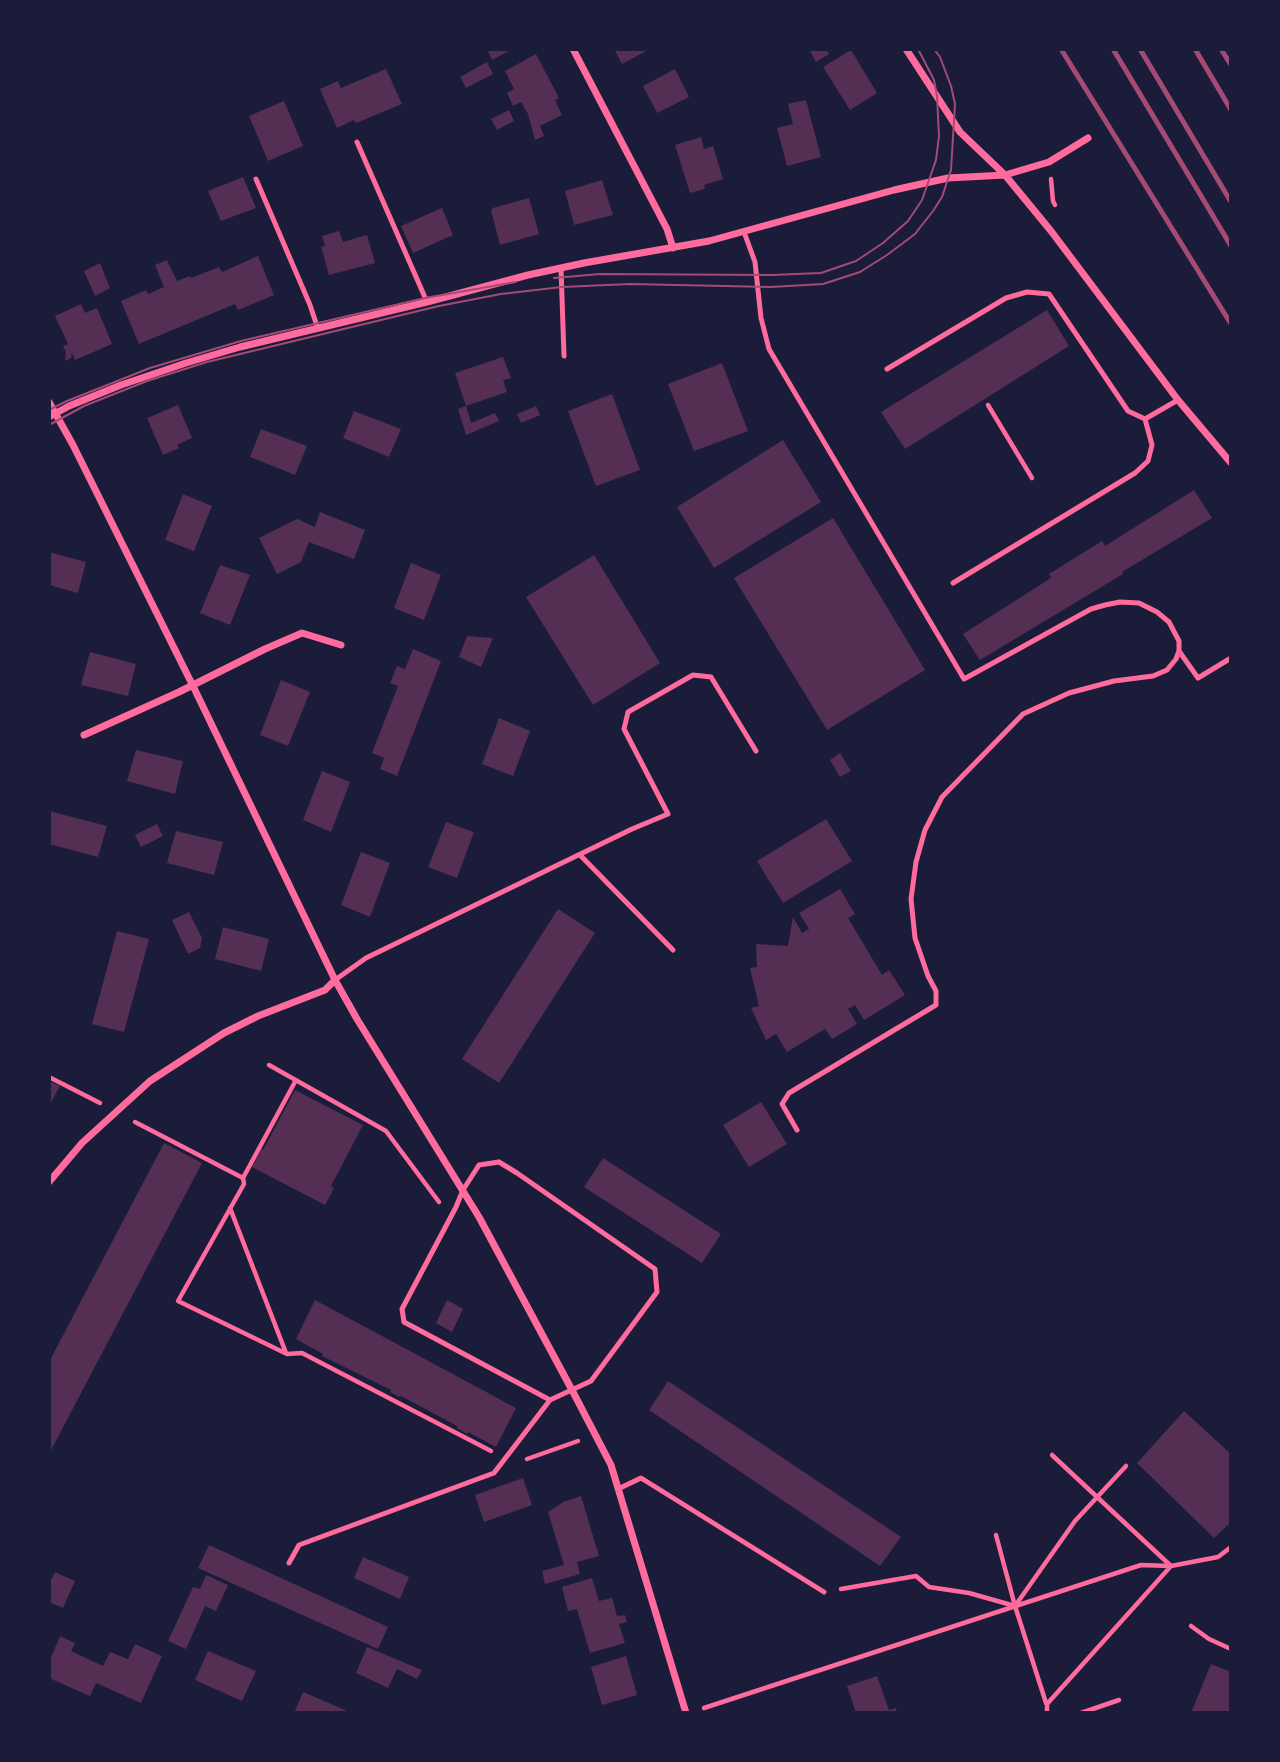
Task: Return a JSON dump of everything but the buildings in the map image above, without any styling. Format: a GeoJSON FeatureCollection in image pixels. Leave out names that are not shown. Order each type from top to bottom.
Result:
{"type":"FeatureCollection","features":[{"type":"Feature","properties":{"kind":"street"},"geometry":{"type":"LineString","coordinates":[[573,49],[667,229],[673,248]]}},
{"type":"Feature","properties":{"kind":"street"},"geometry":{"type":"LineString","coordinates":[[906,49],[960,132],[1005,175],[1051,231],[1178,400],[1231,463]]}},
{"type":"Feature","properties":{"kind":"street"},"geometry":{"type":"LineString","coordinates":[[52,415],[121,385],[240,347],[528,275],[744,232],[894,190],[948,178],[1005,175],[1049,162],[1088,138]]}},
{"type":"Feature","properties":{"kind":"street"},"geometry":{"type":"LineString","coordinates":[[49,402],[52,415],[73,445],[193,686],[335,980],[479,1217],[611,1465],[686,1713]]}},
{"type":"Feature","properties":{"kind":"street"},"geometry":{"type":"LineString","coordinates":[[85,735],[302,634],[341,645]]}},
{"type":"Feature","properties":{"kind":"street"},"geometry":{"type":"LineString","coordinates":[[49,1182],[82,1143],[150,1081],[224,1034],[258,1016],[325,990],[335,980]]}},
{"type":"Feature","properties":{"kind":"lane"},"geometry":{"type":"LineString","coordinates":[[357,142],[427,302]]}},
{"type":"Feature","properties":{"kind":"lane"},"geometry":{"type":"LineString","coordinates":[[256,179],[318,329]]}},
{"type":"Feature","properties":{"kind":"lane"},"geometry":{"type":"LineString","coordinates":[[744,232],[755,262],[761,318],[769,349],[964,679],[1091,609],[1120,602],[1139,603],[1157,612],[1169,622],[1178,640],[1179,651],[1167,670],[1153,676],[1114,681],[1069,693],[1023,714],[942,797],[925,830],[916,862],[911,899],[915,938],[936,991],[936,1005],[789,1093],[782,1104],[797,1130]]}},
{"type":"Feature","properties":{"kind":"lane"},"geometry":{"type":"LineString","coordinates":[[561,268],[564,356]]}},
{"type":"Feature","properties":{"kind":"lane"},"geometry":{"type":"LineString","coordinates":[[887,369],[1006,298],[1027,292],[1049,294],[1128,411],[1145,419],[1152,445],[1148,461],[1135,473],[953,583]]}},
{"type":"Feature","properties":{"kind":"lane"},"geometry":{"type":"LineString","coordinates":[[1145,419],[1178,400]]}},
{"type":"Feature","properties":{"kind":"lane"},"geometry":{"type":"LineString","coordinates":[[1179,651],[1198,678],[1231,658]]}},
{"type":"Feature","properties":{"kind":"lane"},"geometry":{"type":"LineString","coordinates":[[335,980],[366,958],[668,814],[624,729],[628,712],[693,675],[712,677],[756,751]]}},
{"type":"Feature","properties":{"kind":"lane"},"geometry":{"type":"LineString","coordinates":[[580,855],[673,950]]}},
{"type":"Feature","properties":{"kind":"lane"},"geometry":{"type":"LineString","coordinates":[[289,1563],[299,1545],[494,1473],[550,1400],[591,1381],[657,1292],[656,1269],[499,1162],[480,1165],[463,1190],[401,1309],[404,1322],[550,1400]]}},
{"type":"Feature","properties":{"kind":"lane"},"geometry":{"type":"LineString","coordinates":[[618,1489],[641,1478],[824,1591]]}},
{"type":"Feature","properties":{"kind":"path"},"geometry":{"type":"LineString","coordinates":[[988,405],[1032,478]]}},
{"type":"Feature","properties":{"kind":"path"},"geometry":{"type":"LineString","coordinates":[[269,1065],[386,1132],[451,1217]]}},
{"type":"Feature","properties":{"kind":"path"},"geometry":{"type":"LineString","coordinates":[[49,1077],[116,1112]]}},
{"type":"Feature","properties":{"kind":"path"},"geometry":{"type":"LineString","coordinates":[[296,1080],[243,1178],[244,1184],[178,1301],[287,1354],[302,1353],[505,1459]]}},
{"type":"Feature","properties":{"kind":"path"},"geometry":{"type":"LineString","coordinates":[[135,1122],[243,1178]]}},
{"type":"Feature","properties":{"kind":"path"},"geometry":{"type":"LineString","coordinates":[[230,1208],[287,1354]]}},
{"type":"Feature","properties":{"kind":"path"},"geometry":{"type":"LineString","coordinates":[[494,1473],[580,1441]]}},
{"type":"Feature","properties":{"kind":"path"},"geometry":{"type":"LineString","coordinates":[[1052,1455],[1171,1566]]}},
{"type":"Feature","properties":{"kind":"path"},"geometry":{"type":"LineString","coordinates":[[1015,1606],[1075,1521],[1126,1466]]}},
{"type":"Feature","properties":{"kind":"path"},"geometry":{"type":"LineString","coordinates":[[996,1535],[1047,1713]]}},
{"type":"Feature","properties":{"kind":"path"},"geometry":{"type":"LineString","coordinates":[[704,1708],[1141,1565],[1171,1566],[1218,1557],[1231,1547]]}},
{"type":"Feature","properties":{"kind":"path"},"geometry":{"type":"LineString","coordinates":[[1046,1704],[1171,1566]]}},
{"type":"Feature","properties":{"kind":"path"},"geometry":{"type":"LineString","coordinates":[[824,1591],[916,1576],[929,1587],[969,1593],[1015,1606]]}},
{"type":"Feature","properties":{"kind":"path"},"geometry":{"type":"LineString","coordinates":[[1191,1626],[1209,1640],[1231,1649]]}},
{"type":"Feature","properties":{"kind":"path"},"geometry":{"type":"LineString","coordinates":[[1081,1713],[1119,1700]]}},
{"type":"Feature","properties":{"kind":"tram line"},"geometry":{"type":"LineString","coordinates":[[554,278],[600,274],[821,273],[856,261],[883,243],[908,221],[922,200],[936,160],[939,136],[937,96],[934,80],[918,49]]}},
{"type":"Feature","properties":{"kind":"tram line"},"geometry":{"type":"LineString","coordinates":[[49,425],[84,406],[147,381],[207,362],[439,306],[501,294],[562,287],[630,284],[771,287],[823,284],[860,272],[915,234],[942,197],[951,170],[955,104],[940,57],[934,49]]}},
{"type":"Feature","properties":{"kind":"tram line"},"geometry":{"type":"LineString","coordinates":[[49,410],[150,368],[241,341],[425,298],[516,282]]}},
{"type":"Feature","properties":{"kind":"railway"},"geometry":{"type":"LineString","coordinates":[[1061,49],[1231,324]]}},
{"type":"Feature","properties":{"kind":"railway"},"geometry":{"type":"LineString","coordinates":[[1113,49],[1231,246]]}},
{"type":"Feature","properties":{"kind":"railway"},"geometry":{"type":"LineString","coordinates":[[1140,49],[1231,202]]}},
{"type":"Feature","properties":{"kind":"railway"},"geometry":{"type":"LineString","coordinates":[[1195,49],[1231,110]]}},
{"type":"Feature","properties":{"kind":"railway"},"geometry":{"type":"LineString","coordinates":[[1221,49],[1231,65]]}}]}
